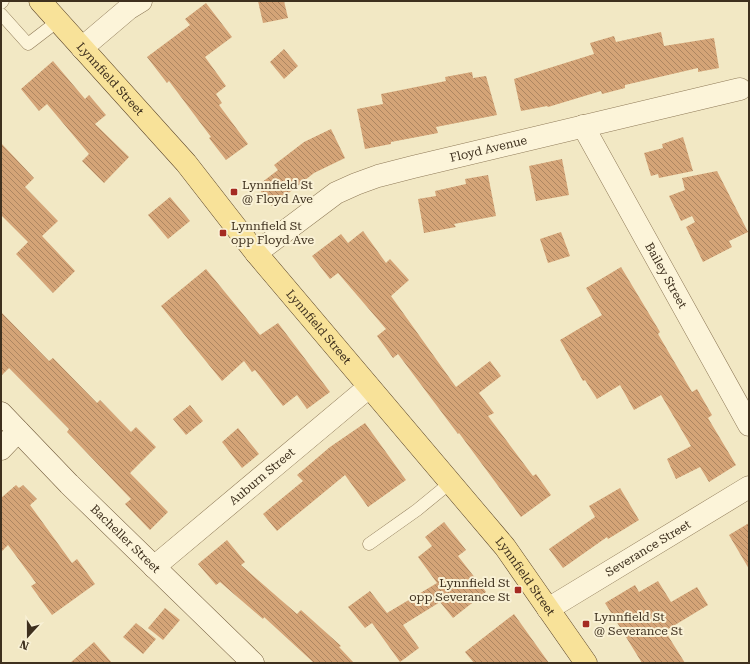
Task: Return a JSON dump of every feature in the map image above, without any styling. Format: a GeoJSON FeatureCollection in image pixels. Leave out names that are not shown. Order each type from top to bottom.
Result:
{"type":"FeatureCollection","features":[{"type":"Feature","properties":{"kind":"main road","name":"Lynnfield Street"},"geometry":{"type":"LineString","coordinates":[[40,1],[186,163],[256,253],[505,547],[586,663]]}},
{"type":"Feature","properties":{"kind":"street"},"geometry":{"type":"LineString","coordinates":[[82,48],[128,9],[141,1]]}},
{"type":"Feature","properties":{"kind":"street","name":"Floyd Avenue"},"geometry":{"type":"LineString","coordinates":[[256,253],[336,193],[356,184],[413,166],[740,89]]}},
{"type":"Feature","properties":{"kind":"street","name":"Bailey Street"},"geometry":{"type":"LineString","coordinates":[[583,126],[749,425]]}},
{"type":"Feature","properties":{"kind":"street","name":"Auburn Street"},"geometry":{"type":"LineString","coordinates":[[154,567],[369,387]]}},
{"type":"Feature","properties":{"kind":"street","name":"Bacheller Street"},"geometry":{"type":"LineString","coordinates":[[1,413],[69,484],[253,663]]}},
{"type":"Feature","properties":{"kind":"street"},"geometry":{"type":"LineString","coordinates":[[1,449],[18,431]]}},
{"type":"Feature","properties":{"kind":"street","name":"Severance Street"},"geometry":{"type":"LineString","coordinates":[[548,609],[749,488]]}},
{"type":"Feature","properties":{"kind":"lane"},"geometry":{"type":"LineString","coordinates":[[1,14],[28,44],[58,21]]}},
{"type":"Feature","properties":{"kind":"lane"},"geometry":{"type":"LineString","coordinates":[[369,544],[417,510],[450,483]]}},
{"type":"Feature","properties":{"kind":"building"},"geometry":{"type":"Polygon","coordinates":[[[258,1],[284,1],[288,18],[263,23],[258,1]]]}},
{"type":"Feature","properties":{"kind":"building"},"geometry":{"type":"Polygon","coordinates":[[[206,3],[232,37],[205,57],[226,86],[216,94],[222,103],[219,105],[248,144],[226,160],[209,138],[211,137],[169,81],[167,83],[147,57],[190,25],[185,19],[206,3]]]}},
{"type":"Feature","properties":{"kind":"building"},"geometry":{"type":"Polygon","coordinates":[[[661,32],[664,46],[714,38],[719,68],[698,72],[698,68],[625,85],[625,88],[602,94],[601,91],[548,107],[521,111],[514,79],[594,54],[590,43],[614,36],[616,42],[661,32]]]}},
{"type":"Feature","properties":{"kind":"building"},"geometry":{"type":"Polygon","coordinates":[[[284,49],[298,66],[284,79],[270,62],[284,49]]]}},
{"type":"Feature","properties":{"kind":"building"},"geometry":{"type":"Polygon","coordinates":[[[53,61],[85,99],[89,95],[106,115],[95,124],[129,157],[104,183],[82,161],[89,154],[47,104],[39,111],[21,89],[53,61]]]}},
{"type":"Feature","properties":{"kind":"building"},"geometry":{"type":"Polygon","coordinates":[[[472,72],[473,78],[486,76],[497,115],[436,127],[438,133],[391,142],[391,144],[365,149],[357,109],[383,104],[381,94],[446,81],[445,77],[472,72]]]}},
{"type":"Feature","properties":{"kind":"building"},"geometry":{"type":"Polygon","coordinates":[[[331,129],[345,158],[314,173],[272,206],[257,186],[278,170],[274,165],[304,142],[331,129]]]}},
{"type":"Feature","properties":{"kind":"building"},"geometry":{"type":"Polygon","coordinates":[[[683,137],[693,171],[659,178],[658,174],[651,176],[644,153],[663,148],[662,144],[683,137]]]}},
{"type":"Feature","properties":{"kind":"building"},"geometry":{"type":"Polygon","coordinates":[[[1,143],[34,178],[25,187],[58,221],[42,236],[75,271],[53,293],[16,254],[28,242],[1,215],[1,143]]]}},
{"type":"Feature","properties":{"kind":"building"},"geometry":{"type":"Polygon","coordinates":[[[562,159],[569,195],[536,201],[529,166],[562,159]]]}},
{"type":"Feature","properties":{"kind":"building"},"geometry":{"type":"Polygon","coordinates":[[[717,171],[748,232],[729,241],[732,247],[703,262],[686,227],[695,222],[692,216],[681,221],[669,196],[685,190],[682,178],[717,171]]]}},
{"type":"Feature","properties":{"kind":"building"},"geometry":{"type":"Polygon","coordinates":[[[488,175],[496,216],[454,224],[456,227],[424,233],[418,199],[436,196],[435,191],[466,184],[465,179],[488,175]]]}},
{"type":"Feature","properties":{"kind":"building"},"geometry":{"type":"Polygon","coordinates":[[[170,197],[190,221],[168,239],[148,215],[170,197]]]}},
{"type":"Feature","properties":{"kind":"building"},"geometry":{"type":"Polygon","coordinates":[[[363,231],[386,263],[390,259],[409,280],[391,296],[456,387],[490,361],[501,376],[479,393],[494,413],[488,416],[533,476],[536,474],[551,495],[521,517],[398,354],[393,358],[377,336],[386,329],[338,273],[330,279],[312,256],[341,234],[348,243],[363,231]]]}},
{"type":"Feature","properties":{"kind":"building"},"geometry":{"type":"Polygon","coordinates":[[[561,232],[570,256],[548,263],[540,239],[561,232]]]}},
{"type":"Feature","properties":{"kind":"building"},"geometry":{"type":"Polygon","coordinates":[[[621,267],[660,332],[658,334],[692,392],[697,389],[712,415],[708,418],[736,465],[709,482],[700,467],[676,479],[667,459],[691,446],[661,395],[634,410],[620,385],[597,399],[585,380],[583,381],[560,340],[602,315],[586,288],[621,267]]]}},
{"type":"Feature","properties":{"kind":"building"},"geometry":{"type":"Polygon","coordinates":[[[206,269],[260,335],[278,323],[330,392],[307,409],[297,395],[283,406],[255,370],[252,372],[244,361],[222,381],[161,306],[206,269]]]}},
{"type":"Feature","properties":{"kind":"building"},"geometry":{"type":"Polygon","coordinates":[[[1,312],[49,361],[53,358],[97,403],[100,400],[131,432],[136,427],[156,447],[130,473],[168,512],[150,530],[125,504],[131,499],[67,432],[69,429],[9,368],[1,376],[1,312]]]}},
{"type":"Feature","properties":{"kind":"building"},"geometry":{"type":"Polygon","coordinates":[[[190,405],[203,421],[186,435],[173,419],[190,405]]]}},
{"type":"Feature","properties":{"kind":"building"},"geometry":{"type":"Polygon","coordinates":[[[365,423],[406,480],[368,507],[345,475],[277,531],[263,514],[303,481],[297,475],[330,447],[365,423]]]}},
{"type":"Feature","properties":{"kind":"building"},"geometry":{"type":"Polygon","coordinates":[[[238,428],[259,454],[242,468],[222,442],[238,428]]]}},
{"type":"Feature","properties":{"kind":"building"},"geometry":{"type":"Polygon","coordinates":[[[16,485],[19,488],[23,485],[37,499],[30,505],[72,563],[77,559],[95,584],[52,615],[31,586],[36,583],[8,545],[1,552],[1,498],[16,485]]]}},
{"type":"Feature","properties":{"kind":"building"},"geometry":{"type":"Polygon","coordinates":[[[620,488],[639,520],[608,539],[607,537],[563,568],[549,549],[595,517],[589,506],[620,488]]]}},
{"type":"Feature","properties":{"kind":"building"},"geometry":{"type":"Polygon","coordinates":[[[444,522],[466,550],[458,556],[486,592],[453,618],[440,602],[403,625],[419,648],[400,662],[372,623],[365,628],[348,607],[370,591],[387,613],[437,583],[418,557],[432,546],[425,537],[444,522]]]}},
{"type":"Feature","properties":{"kind":"building"},"geometry":{"type":"Polygon","coordinates":[[[749,523],[749,569],[729,535],[749,523]]]}},
{"type":"Feature","properties":{"kind":"building"},"geometry":{"type":"Polygon","coordinates":[[[227,540],[245,562],[241,565],[297,614],[301,610],[341,646],[339,647],[354,663],[314,663],[264,617],[263,619],[220,582],[216,585],[198,564],[227,540]]]}},
{"type":"Feature","properties":{"kind":"building"},"geometry":{"type":"Polygon","coordinates":[[[658,581],[671,602],[697,587],[708,605],[665,631],[685,663],[642,663],[605,603],[635,585],[639,592],[658,581]]]}},
{"type":"Feature","properties":{"kind":"building"},"geometry":{"type":"Polygon","coordinates":[[[165,608],[180,620],[163,640],[148,628],[165,608]]]}},
{"type":"Feature","properties":{"kind":"building"},"geometry":{"type":"Polygon","coordinates":[[[514,614],[549,663],[474,663],[465,652],[514,614]]]}},
{"type":"Feature","properties":{"kind":"building"},"geometry":{"type":"Polygon","coordinates":[[[136,623],[156,639],[143,654],[123,637],[136,623]]]}},
{"type":"Feature","properties":{"kind":"building"},"geometry":{"type":"Polygon","coordinates":[[[94,642],[112,663],[70,663],[94,642]]]}},
{"type":"Feature","properties":{"kind":"place","name":"Lynnfield St @ Floyd Ave"},"geometry":{"type":"Point","coordinates":[234,192]}},
{"type":"Feature","properties":{"kind":"place","name":"Lynnfield St opp Floyd Ave"},"geometry":{"type":"Point","coordinates":[223,233]}},
{"type":"Feature","properties":{"kind":"place","name":"Lynnfield St opp Severance St"},"geometry":{"type":"Point","coordinates":[518,590]}},
{"type":"Feature","properties":{"kind":"place","name":"Lynnfield St @ Severance St"},"geometry":{"type":"Point","coordinates":[586,624]}}]}
